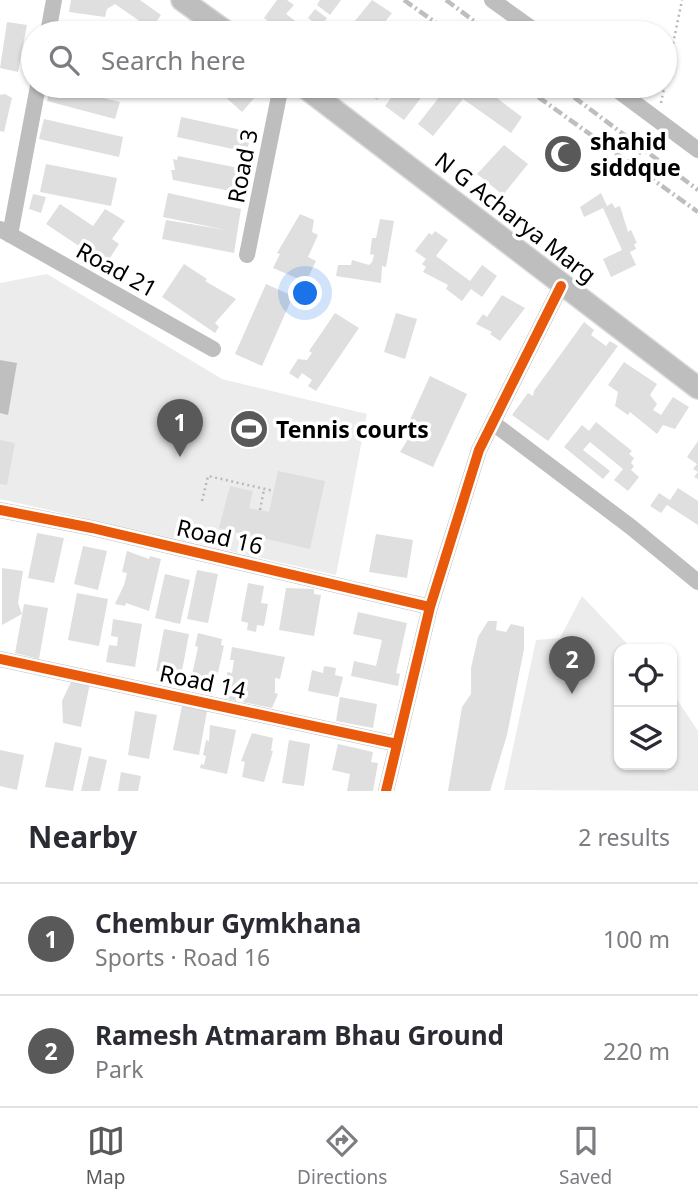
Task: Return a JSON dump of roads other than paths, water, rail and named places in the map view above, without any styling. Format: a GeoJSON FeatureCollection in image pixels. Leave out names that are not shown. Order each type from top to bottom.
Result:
{"type":"FeatureCollection","features":[{"type":"Feature","properties":{"kind":"main road"},"geometry":{"type":"LineString","coordinates":[[182,0],[211,21]]}},
{"type":"Feature","properties":{"kind":"main road","name":"N G Acharya Marg"},"geometry":{"type":"LineString","coordinates":[[318,98],[561,286],[698,388]]}},
{"type":"Feature","properties":{"kind":"street"},"geometry":{"type":"LineString","coordinates":[[50,21],[54,0]]}},
{"type":"Feature","properties":{"kind":"street"},"geometry":{"type":"LineString","coordinates":[[492,0],[521,21]]}},
{"type":"Feature","properties":{"kind":"street"},"geometry":{"type":"LineString","coordinates":[[5,232],[35,98]]}},
{"type":"Feature","properties":{"kind":"street","name":"Road 3"},"geometry":{"type":"LineString","coordinates":[[247,255],[279,98]]}},
{"type":"Feature","properties":{"kind":"street"},"geometry":{"type":"LineString","coordinates":[[629,98],[698,150]]}},
{"type":"Feature","properties":{"kind":"street","name":"Road 21"},"geometry":{"type":"LineString","coordinates":[[5,232],[213,349]]}},
{"type":"Feature","properties":{"kind":"street"},"geometry":{"type":"LineString","coordinates":[[386,791],[430,607],[479,450],[561,286]]}},
{"type":"Feature","properties":{"kind":"street"},"geometry":{"type":"LineString","coordinates":[[493,423],[697,578]]}},
{"type":"Feature","properties":{"kind":"street","name":"Road 16"},"geometry":{"type":"LineString","coordinates":[[0,510],[92,528],[430,607]]}},
{"type":"Feature","properties":{"kind":"street","name":"Road 14"},"geometry":{"type":"LineString","coordinates":[[0,659],[397,744]]}},
{"type":"Feature","properties":{"kind":"railway"},"geometry":{"type":"LineString","coordinates":[[404,0],[433,21]]}},
{"type":"Feature","properties":{"kind":"railway"},"geometry":{"type":"LineString","coordinates":[[446,0],[474,21]]}},
{"type":"Feature","properties":{"kind":"railway"},"geometry":{"type":"LineString","coordinates":[[540,98],[698,212]]}},
{"type":"Feature","properties":{"kind":"railway"},"geometry":{"type":"LineString","coordinates":[[575,98],[698,190]]}},
{"type":"Feature","properties":{"kind":"place","name":"shahid siddque"},"geometry":{"type":"Point","coordinates":[563,154]}},
{"type":"Feature","properties":{"kind":"place","name":"Tennis courts"},"geometry":{"type":"Point","coordinates":[249,429]}},
{"type":"Feature","properties":{"kind":"place","name":"Chembur Gymkhana"},"geometry":{"type":"Point","coordinates":[180,457]}},
{"type":"Feature","properties":{"kind":"place","name":"Ramesh Atmaram Bhau Ground"},"geometry":{"type":"Point","coordinates":[572,694]}}]}
